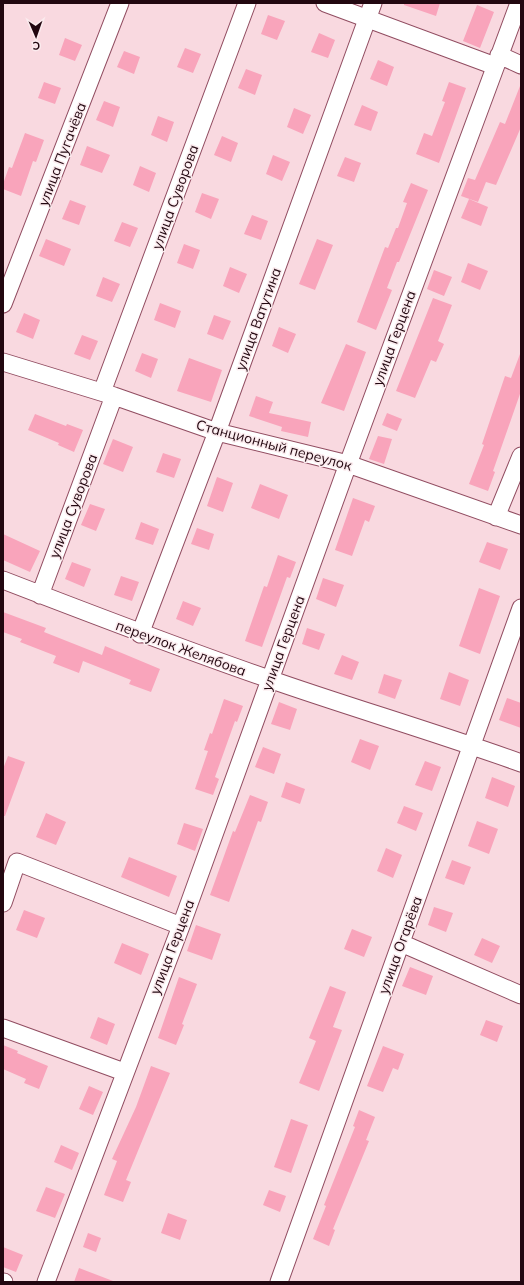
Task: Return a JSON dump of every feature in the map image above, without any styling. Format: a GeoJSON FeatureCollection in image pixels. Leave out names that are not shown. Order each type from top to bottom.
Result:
{"type":"FeatureCollection","features":[{"type":"Feature","properties":{"kind":"street","name":"улица Пугачёва"},"geometry":{"type":"LineString","coordinates":[[3,304],[120,3]]}},
{"type":"Feature","properties":{"kind":"street","name":"улица Суворова"},"geometry":{"type":"LineString","coordinates":[[40,595],[108,394],[247,3]]}},
{"type":"Feature","properties":{"kind":"street"},"geometry":{"type":"LineString","coordinates":[[325,3],[370,11],[497,61],[521,65]]}},
{"type":"Feature","properties":{"kind":"street","name":"улица Герцена"},"geometry":{"type":"LineString","coordinates":[[46,1282],[124,1072],[181,926],[348,464],[519,3]]}},
{"type":"Feature","properties":{"kind":"street","name":"улица Ватутина"},"geometry":{"type":"LineString","coordinates":[[140,634],[217,432],[370,11]]}},
{"type":"Feature","properties":{"kind":"street","name":"Станционный переулок"},"geometry":{"type":"LineString","coordinates":[[3,362],[108,394],[217,432],[348,464],[521,526]]}},
{"type":"Feature","properties":{"kind":"street"},"geometry":{"type":"LineString","coordinates":[[496,516],[521,456]]}},
{"type":"Feature","properties":{"kind":"street","name":"переулок Желябова"},"geometry":{"type":"LineString","coordinates":[[3,580],[140,634],[270,680],[472,745],[521,763]]}},
{"type":"Feature","properties":{"kind":"street","name":"улица Огарёва"},"geometry":{"type":"LineString","coordinates":[[279,1282],[521,608]]}},
{"type":"Feature","properties":{"kind":"street"},"geometry":{"type":"LineString","coordinates":[[3,903],[17,862],[181,926]]}},
{"type":"Feature","properties":{"kind":"street"},"geometry":{"type":"LineString","coordinates":[[400,943],[521,995]]}},
{"type":"Feature","properties":{"kind":"street"},"geometry":{"type":"LineString","coordinates":[[3,1028],[124,1072]]}},
{"type":"Feature","properties":{"kind":"building"},"geometry":{"type":"Polygon","coordinates":[[[404,3],[440,3],[436,16],[404,5],[404,3]]]}},
{"type":"Feature","properties":{"kind":"building"},"geometry":{"type":"Polygon","coordinates":[[[477,5],[494,12],[480,48],[463,41],[477,5]]]}},
{"type":"Feature","properties":{"kind":"building"},"geometry":{"type":"Polygon","coordinates":[[[268,15],[285,21],[277,40],[261,34],[268,15]]]}},
{"type":"Feature","properties":{"kind":"building"},"geometry":{"type":"Polygon","coordinates":[[[319,33],[335,40],[328,58],[311,52],[319,33]]]}},
{"type":"Feature","properties":{"kind":"building"},"geometry":{"type":"Polygon","coordinates":[[[65,38],[82,45],[75,61],[59,55],[65,38]]]}},
{"type":"Feature","properties":{"kind":"building"},"geometry":{"type":"Polygon","coordinates":[[[185,48],[201,54],[193,73],[177,67],[185,48]]]}},
{"type":"Feature","properties":{"kind":"building"},"geometry":{"type":"Polygon","coordinates":[[[124,51],[140,57],[134,74],[117,67],[124,51]]]}},
{"type":"Feature","properties":{"kind":"building"},"geometry":{"type":"Polygon","coordinates":[[[378,60],[394,67],[387,86],[370,79],[378,60]]]}},
{"type":"Feature","properties":{"kind":"building"},"geometry":{"type":"Polygon","coordinates":[[[246,69],[262,75],[255,95],[238,88],[246,69]]]}},
{"type":"Feature","properties":{"kind":"building"},"geometry":{"type":"Polygon","coordinates":[[[44,82],[61,88],[55,104],[38,98],[44,82]]]}},
{"type":"Feature","properties":{"kind":"building"},"geometry":{"type":"Polygon","coordinates":[[[449,82],[466,88],[439,163],[416,154],[424,133],[432,136],[445,102],[442,101],[449,82]]]}},
{"type":"Feature","properties":{"kind":"building"},"geometry":{"type":"Polygon","coordinates":[[[520,86],[521,127],[496,185],[486,182],[478,202],[461,196],[468,178],[475,180],[500,122],[505,124],[520,86]]]}},
{"type":"Feature","properties":{"kind":"building"},"geometry":{"type":"Polygon","coordinates":[[[104,101],[120,107],[113,127],[96,120],[104,101]]]}},
{"type":"Feature","properties":{"kind":"building"},"geometry":{"type":"Polygon","coordinates":[[[362,105],[378,112],[371,131],[354,125],[362,105]]]}},
{"type":"Feature","properties":{"kind":"building"},"geometry":{"type":"Polygon","coordinates":[[[294,108],[311,115],[303,134],[287,127],[294,108]]]}},
{"type":"Feature","properties":{"kind":"building"},"geometry":{"type":"Polygon","coordinates":[[[158,116],[174,122],[167,142],[151,135],[158,116]]]}},
{"type":"Feature","properties":{"kind":"building"},"geometry":{"type":"Polygon","coordinates":[[[25,133],[44,140],[36,162],[33,161],[21,196],[3,189],[3,184],[9,167],[12,168],[25,133]]]}},
{"type":"Feature","properties":{"kind":"building"},"geometry":{"type":"Polygon","coordinates":[[[222,136],[238,143],[231,162],[214,155],[222,136]]]}},
{"type":"Feature","properties":{"kind":"building"},"geometry":{"type":"Polygon","coordinates":[[[87,146],[110,155],[102,173],[80,165],[87,146]]]}},
{"type":"Feature","properties":{"kind":"building"},"geometry":{"type":"Polygon","coordinates":[[[273,155],[290,162],[282,181],[266,174],[273,155]]]}},
{"type":"Feature","properties":{"kind":"building"},"geometry":{"type":"Polygon","coordinates":[[[345,157],[361,163],[354,182],[337,176],[345,157]]]}},
{"type":"Feature","properties":{"kind":"building"},"geometry":{"type":"Polygon","coordinates":[[[140,166],[156,173],[149,192],[133,185],[140,166]]]}},
{"type":"Feature","properties":{"kind":"building"},"geometry":{"type":"Polygon","coordinates":[[[411,183],[428,190],[387,288],[392,290],[376,330],[357,322],[385,247],[388,248],[396,228],[398,228],[407,203],[403,202],[411,183]]]}},
{"type":"Feature","properties":{"kind":"building"},"geometry":{"type":"Polygon","coordinates":[[[202,193],[219,199],[211,219],[195,212],[202,193]]]}},
{"type":"Feature","properties":{"kind":"building"},"geometry":{"type":"Polygon","coordinates":[[[469,199],[488,207],[481,226],[461,218],[469,199]]]}},
{"type":"Feature","properties":{"kind":"building"},"geometry":{"type":"Polygon","coordinates":[[[70,200],[86,206],[79,225],[62,219],[70,200]]]}},
{"type":"Feature","properties":{"kind":"building"},"geometry":{"type":"Polygon","coordinates":[[[252,215],[268,221],[261,240],[244,234],[252,215]]]}},
{"type":"Feature","properties":{"kind":"building"},"geometry":{"type":"Polygon","coordinates":[[[122,222],[138,228],[130,247],[114,241],[122,222]]]}},
{"type":"Feature","properties":{"kind":"building"},"geometry":{"type":"Polygon","coordinates":[[[46,239],[71,249],[64,266],[39,256],[46,239]]]}},
{"type":"Feature","properties":{"kind":"building"},"geometry":{"type":"Polygon","coordinates":[[[317,239],[333,245],[315,290],[299,284],[317,239]]]}},
{"type":"Feature","properties":{"kind":"building"},"geometry":{"type":"Polygon","coordinates":[[[184,244],[200,250],[193,269],[177,263],[184,244]]]}},
{"type":"Feature","properties":{"kind":"building"},"geometry":{"type":"Polygon","coordinates":[[[468,263],[488,271],[480,290],[461,282],[468,263]]]}},
{"type":"Feature","properties":{"kind":"building"},"geometry":{"type":"Polygon","coordinates":[[[230,267],[247,274],[239,293],[223,286],[230,267]]]}},
{"type":"Feature","properties":{"kind":"building"},"geometry":{"type":"Polygon","coordinates":[[[434,270],[452,277],[444,296],[427,289],[434,270]]]}},
{"type":"Feature","properties":{"kind":"building"},"geometry":{"type":"Polygon","coordinates":[[[103,277],[120,284],[112,302],[96,296],[103,277]]]}},
{"type":"Feature","properties":{"kind":"building"},"geometry":{"type":"Polygon","coordinates":[[[433,298],[452,305],[438,341],[444,344],[436,362],[431,360],[415,398],[396,391],[433,298]]]}},
{"type":"Feature","properties":{"kind":"building"},"geometry":{"type":"Polygon","coordinates":[[[160,303],[181,311],[175,328],[154,320],[160,303]]]}},
{"type":"Feature","properties":{"kind":"building"},"geometry":{"type":"Polygon","coordinates":[[[24,313],[40,320],[33,339],[16,332],[24,313]]]}},
{"type":"Feature","properties":{"kind":"building"},"geometry":{"type":"Polygon","coordinates":[[[214,315],[231,321],[223,340],[207,334],[214,315]]]}},
{"type":"Feature","properties":{"kind":"building"},"geometry":{"type":"Polygon","coordinates":[[[279,327],[296,334],[288,353],[272,346],[279,327]]]}},
{"type":"Feature","properties":{"kind":"building"},"geometry":{"type":"Polygon","coordinates":[[[82,335],[98,341],[90,360],[74,354],[82,335]]]}},
{"type":"Feature","properties":{"kind":"building"},"geometry":{"type":"Polygon","coordinates":[[[346,344],[366,352],[344,411],[321,403],[346,344]]]}},
{"type":"Feature","properties":{"kind":"building"},"geometry":{"type":"Polygon","coordinates":[[[142,353],[158,359],[151,378],[135,371],[142,353]]]}},
{"type":"Feature","properties":{"kind":"building"},"geometry":{"type":"Polygon","coordinates":[[[520,354],[521,391],[493,471],[495,472],[488,491],[469,484],[484,445],[482,444],[505,376],[511,378],[520,354]]]}},
{"type":"Feature","properties":{"kind":"building"},"geometry":{"type":"Polygon","coordinates":[[[189,358],[222,370],[211,402],[177,391],[189,358]]]}},
{"type":"Feature","properties":{"kind":"building"},"geometry":{"type":"Polygon","coordinates":[[[256,396],[273,402],[269,413],[311,422],[308,437],[281,431],[282,427],[249,416],[256,396]]]}},
{"type":"Feature","properties":{"kind":"building"},"geometry":{"type":"Polygon","coordinates":[[[387,413],[402,419],[397,431],[382,425],[387,413]]]}},
{"type":"Feature","properties":{"kind":"building"},"geometry":{"type":"Polygon","coordinates":[[[35,414],[66,426],[67,424],[83,430],[74,452],[58,445],[59,443],[28,430],[35,414]]]}},
{"type":"Feature","properties":{"kind":"building"},"geometry":{"type":"Polygon","coordinates":[[[378,436],[392,439],[384,464],[369,459],[378,436]]]}},
{"type":"Feature","properties":{"kind":"building"},"geometry":{"type":"Polygon","coordinates":[[[113,439],[133,447],[123,472],[103,464],[113,439]]]}},
{"type":"Feature","properties":{"kind":"building"},"geometry":{"type":"Polygon","coordinates":[[[163,453],[181,459],[174,478],[156,472],[163,453]]]}},
{"type":"Feature","properties":{"kind":"building"},"geometry":{"type":"Polygon","coordinates":[[[217,477],[233,483],[223,512],[207,506],[217,477]]]}},
{"type":"Feature","properties":{"kind":"building"},"geometry":{"type":"Polygon","coordinates":[[[260,484],[288,495],[279,519],[251,508],[260,484]]]}},
{"type":"Feature","properties":{"kind":"building"},"geometry":{"type":"Polygon","coordinates":[[[353,498],[375,506],[369,522],[365,520],[352,556],[335,550],[353,498]]]}},
{"type":"Feature","properties":{"kind":"building"},"geometry":{"type":"Polygon","coordinates":[[[90,504],[105,509],[96,531],[81,525],[90,504]]]}},
{"type":"Feature","properties":{"kind":"building"},"geometry":{"type":"Polygon","coordinates":[[[141,522],[159,529],[153,545],[135,539],[141,522]]]}},
{"type":"Feature","properties":{"kind":"building"},"geometry":{"type":"Polygon","coordinates":[[[197,528],[214,534],[209,550],[191,544],[197,528]]]}},
{"type":"Feature","properties":{"kind":"building"},"geometry":{"type":"Polygon","coordinates":[[[3,534],[40,551],[30,572],[3,560],[3,534]]]}},
{"type":"Feature","properties":{"kind":"building"},"geometry":{"type":"Polygon","coordinates":[[[487,542],[508,549],[500,570],[479,562],[487,542]]]}},
{"type":"Feature","properties":{"kind":"building"},"geometry":{"type":"Polygon","coordinates":[[[278,555],[296,562],[290,578],[287,577],[262,647],[245,641],[264,586],[267,587],[278,555]]]}},
{"type":"Feature","properties":{"kind":"building"},"geometry":{"type":"Polygon","coordinates":[[[72,562],[91,569],[84,587],[65,579],[72,562]]]}},
{"type":"Feature","properties":{"kind":"building"},"geometry":{"type":"Polygon","coordinates":[[[121,576],[139,582],[132,601],[114,595],[121,576]]]}},
{"type":"Feature","properties":{"kind":"building"},"geometry":{"type":"Polygon","coordinates":[[[323,578],[344,585],[336,607],[316,599],[323,578]]]}},
{"type":"Feature","properties":{"kind":"building"},"geometry":{"type":"Polygon","coordinates":[[[479,588],[500,596],[480,654],[459,646],[479,588]]]}},
{"type":"Feature","properties":{"kind":"building"},"geometry":{"type":"Polygon","coordinates":[[[183,601],[201,608],[193,626],[176,619],[183,601]]]}},
{"type":"Feature","properties":{"kind":"building"},"geometry":{"type":"Polygon","coordinates":[[[3,612],[46,628],[44,632],[102,655],[105,646],[160,669],[151,692],[129,684],[131,680],[83,661],[79,673],[53,663],[56,656],[20,642],[22,639],[3,632],[3,612]]]}},
{"type":"Feature","properties":{"kind":"building"},"geometry":{"type":"Polygon","coordinates":[[[307,628],[325,634],[319,650],[302,644],[307,628]]]}},
{"type":"Feature","properties":{"kind":"building"},"geometry":{"type":"Polygon","coordinates":[[[342,655],[359,662],[352,680],[334,674],[342,655]]]}},
{"type":"Feature","properties":{"kind":"building"},"geometry":{"type":"Polygon","coordinates":[[[449,672],[469,680],[460,706],[440,699],[449,672]]]}},
{"type":"Feature","properties":{"kind":"building"},"geometry":{"type":"Polygon","coordinates":[[[384,674],[402,680],[395,699],[378,693],[384,674]]]}},
{"type":"Feature","properties":{"kind":"building"},"geometry":{"type":"Polygon","coordinates":[[[507,698],[521,703],[521,728],[499,720],[507,698]]]}},
{"type":"Feature","properties":{"kind":"building"},"geometry":{"type":"Polygon","coordinates":[[[224,699],[243,706],[237,722],[235,721],[215,777],[219,779],[213,795],[195,789],[208,751],[204,750],[210,733],[212,734],[224,699]]]}},
{"type":"Feature","properties":{"kind":"building"},"geometry":{"type":"Polygon","coordinates":[[[279,702],[297,709],[290,730],[271,724],[279,702]]]}},
{"type":"Feature","properties":{"kind":"building"},"geometry":{"type":"Polygon","coordinates":[[[360,739],[379,746],[370,770],[351,762],[360,739]]]}},
{"type":"Feature","properties":{"kind":"building"},"geometry":{"type":"Polygon","coordinates":[[[263,747],[281,754],[274,774],[255,767],[263,747]]]}},
{"type":"Feature","properties":{"kind":"building"},"geometry":{"type":"Polygon","coordinates":[[[8,756],[25,762],[5,816],[3,816],[3,769],[8,756]]]}},
{"type":"Feature","properties":{"kind":"building"},"geometry":{"type":"Polygon","coordinates":[[[425,761],[441,767],[432,791],[415,785],[425,761]]]}},
{"type":"Feature","properties":{"kind":"building"},"geometry":{"type":"Polygon","coordinates":[[[492,777],[515,786],[508,807],[485,798],[492,777]]]}},
{"type":"Feature","properties":{"kind":"building"},"geometry":{"type":"Polygon","coordinates":[[[286,782],[305,789],[300,804],[281,797],[286,782]]]}},
{"type":"Feature","properties":{"kind":"building"},"geometry":{"type":"Polygon","coordinates":[[[250,795],[268,802],[261,822],[258,821],[229,902],[210,895],[233,831],[235,832],[250,795]]]}},
{"type":"Feature","properties":{"kind":"building"},"geometry":{"type":"Polygon","coordinates":[[[404,806],[423,813],[416,831],[397,823],[404,806]]]}},
{"type":"Feature","properties":{"kind":"building"},"geometry":{"type":"Polygon","coordinates":[[[46,813],[66,822],[56,845],[36,837],[46,813]]]}},
{"type":"Feature","properties":{"kind":"building"},"geometry":{"type":"Polygon","coordinates":[[[477,821],[498,829],[489,854],[468,846],[477,821]]]}},
{"type":"Feature","properties":{"kind":"building"},"geometry":{"type":"Polygon","coordinates":[[[184,823],[203,829],[195,851],[177,844],[184,823]]]}},
{"type":"Feature","properties":{"kind":"building"},"geometry":{"type":"Polygon","coordinates":[[[386,848],[402,855],[393,878],[377,871],[386,848]]]}},
{"type":"Feature","properties":{"kind":"building"},"geometry":{"type":"Polygon","coordinates":[[[129,857],[177,876],[169,897],[121,877],[129,857]]]}},
{"type":"Feature","properties":{"kind":"building"},"geometry":{"type":"Polygon","coordinates":[[[452,860],[471,867],[464,885],[445,878],[452,860]]]}},
{"type":"Feature","properties":{"kind":"building"},"geometry":{"type":"Polygon","coordinates":[[[434,907],[453,913],[446,932],[428,925],[434,907]]]}},
{"type":"Feature","properties":{"kind":"building"},"geometry":{"type":"Polygon","coordinates":[[[24,910],[45,918],[37,938],[16,930],[24,910]]]}},
{"type":"Feature","properties":{"kind":"building"},"geometry":{"type":"Polygon","coordinates":[[[196,925],[221,934],[212,960],[187,951],[196,925]]]}},
{"type":"Feature","properties":{"kind":"building"},"geometry":{"type":"Polygon","coordinates":[[[352,929],[372,937],[364,957],[344,949],[352,929]]]}},
{"type":"Feature","properties":{"kind":"building"},"geometry":{"type":"Polygon","coordinates":[[[482,938],[500,946],[492,963],[474,955],[482,938]]]}},
{"type":"Feature","properties":{"kind":"building"},"geometry":{"type":"Polygon","coordinates":[[[122,943],[149,954],[141,975],[114,963],[122,943]]]}},
{"type":"Feature","properties":{"kind":"building"},"geometry":{"type":"Polygon","coordinates":[[[410,967],[433,976],[426,995],[402,986],[410,967]]]}},
{"type":"Feature","properties":{"kind":"building"},"geometry":{"type":"Polygon","coordinates":[[[179,977],[197,984],[176,1045],[158,1038],[179,977]]]}},
{"type":"Feature","properties":{"kind":"building"},"geometry":{"type":"Polygon","coordinates":[[[330,986],[346,992],[333,1027],[342,1030],[319,1091],[299,1083],[316,1041],[309,1038],[330,986]]]}},
{"type":"Feature","properties":{"kind":"building"},"geometry":{"type":"Polygon","coordinates":[[[98,1017],[115,1024],[107,1045],[90,1038],[98,1017]]]}},
{"type":"Feature","properties":{"kind":"building"},"geometry":{"type":"Polygon","coordinates":[[[486,1020],[503,1026],[497,1042],[480,1035],[486,1020]]]}},
{"type":"Feature","properties":{"kind":"building"},"geometry":{"type":"Polygon","coordinates":[[[3,1045],[18,1051],[17,1053],[48,1066],[39,1089],[24,1083],[26,1079],[3,1069],[3,1045]]]}},
{"type":"Feature","properties":{"kind":"building"},"geometry":{"type":"Polygon","coordinates":[[[383,1046],[404,1054],[398,1070],[393,1068],[383,1092],[367,1086],[383,1046]]]}},
{"type":"Feature","properties":{"kind":"building"},"geometry":{"type":"Polygon","coordinates":[[[151,1066],[170,1073],[126,1180],[131,1182],[123,1202],[104,1195],[117,1161],[112,1159],[136,1107],[151,1066]]]}},
{"type":"Feature","properties":{"kind":"building"},"geometry":{"type":"Polygon","coordinates":[[[89,1086],[103,1092],[93,1115],[79,1109],[89,1086]]]}},
{"type":"Feature","properties":{"kind":"building"},"geometry":{"type":"Polygon","coordinates":[[[359,1110],[375,1117],[366,1140],[369,1141],[333,1229],[335,1230],[329,1246],[313,1239],[326,1206],[324,1205],[355,1127],[353,1126],[359,1110]]]}},
{"type":"Feature","properties":{"kind":"building"},"geometry":{"type":"Polygon","coordinates":[[[291,1119],[308,1125],[291,1173],[274,1167],[291,1119]]]}},
{"type":"Feature","properties":{"kind":"building"},"geometry":{"type":"Polygon","coordinates":[[[61,1145],[79,1153],[72,1170],[54,1162],[61,1145]]]}},
{"type":"Feature","properties":{"kind":"building"},"geometry":{"type":"Polygon","coordinates":[[[46,1187],[65,1194],[55,1218],[36,1211],[46,1187]]]}},
{"type":"Feature","properties":{"kind":"building"},"geometry":{"type":"Polygon","coordinates":[[[269,1190],[286,1196],[280,1212],[263,1205],[269,1190]]]}},
{"type":"Feature","properties":{"kind":"building"},"geometry":{"type":"Polygon","coordinates":[[[168,1213],[187,1220],[180,1240],[161,1233],[168,1213]]]}},
{"type":"Feature","properties":{"kind":"building"},"geometry":{"type":"Polygon","coordinates":[[[88,1233],[101,1238],[96,1252],[83,1247],[88,1233]]]}},
{"type":"Feature","properties":{"kind":"building"},"geometry":{"type":"Polygon","coordinates":[[[3,1247],[23,1255],[16,1272],[3,1267],[3,1247]]]}},
{"type":"Feature","properties":{"kind":"building"},"geometry":{"type":"Polygon","coordinates":[[[79,1268],[113,1281],[74,1282],[79,1268]]]}}]}
